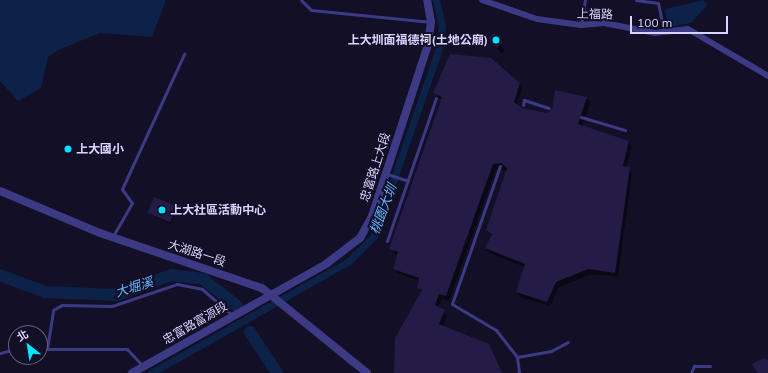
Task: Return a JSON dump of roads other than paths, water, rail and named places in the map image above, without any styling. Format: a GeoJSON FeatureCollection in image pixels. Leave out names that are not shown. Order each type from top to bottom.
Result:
{"type":"FeatureCollection","features":[{"type":"Feature","properties":{"kind":"street","name":"忠富路上大段"},"geometry":{"type":"LineString","coordinates":[[270,294],[326,264],[360,238],[372,216],[427,48],[431,22],[427,0]]}},
{"type":"Feature","properties":{"kind":"street","name":"上福路"},"geometry":{"type":"LineString","coordinates":[[482,0],[537,19],[581,26],[604,23],[664,32],[688,29],[768,76]]}},
{"type":"Feature","properties":{"kind":"street","name":"大湖路一段"},"geometry":{"type":"LineString","coordinates":[[0,191],[112,237],[247,281],[270,294],[289,308],[367,373]]}},
{"type":"Feature","properties":{"kind":"street","name":"忠富路富源段"},"geometry":{"type":"LineString","coordinates":[[132,373],[270,294]]}},
{"type":"Feature","properties":{"kind":"lane"},"geometry":{"type":"LineString","coordinates":[[301,0],[311,10],[431,22]]}},
{"type":"Feature","properties":{"kind":"lane"},"geometry":{"type":"LineString","coordinates":[[581,26],[585,0]]}},
{"type":"Feature","properties":{"kind":"lane"},"geometry":{"type":"LineString","coordinates":[[636,0],[658,3],[664,32]]}},
{"type":"Feature","properties":{"kind":"lane"},"geometry":{"type":"LineString","coordinates":[[112,237],[132,203],[122,189],[184,54]]}},
{"type":"Feature","properties":{"kind":"lane"},"geometry":{"type":"LineString","coordinates":[[388,241],[436,98]]}},
{"type":"Feature","properties":{"kind":"lane"},"geometry":{"type":"LineString","coordinates":[[523,105],[524,100],[549,108]]}},
{"type":"Feature","properties":{"kind":"lane"},"geometry":{"type":"LineString","coordinates":[[581,117],[625,130]]}},
{"type":"Feature","properties":{"kind":"lane"},"geometry":{"type":"LineString","coordinates":[[500,166],[452,304],[496,330],[517,357],[519,373]]}},
{"type":"Feature","properties":{"kind":"lane"},"geometry":{"type":"LineString","coordinates":[[387,174],[398,179],[408,181]]}},
{"type":"Feature","properties":{"kind":"lane"},"geometry":{"type":"LineString","coordinates":[[48,343],[53,310],[62,305],[112,306],[177,284],[202,289],[233,315]]}},
{"type":"Feature","properties":{"kind":"lane"},"geometry":{"type":"LineString","coordinates":[[517,357],[551,351],[568,342]]}},
{"type":"Feature","properties":{"kind":"lane"},"geometry":{"type":"LineString","coordinates":[[48,350],[127,349],[144,366]]}},
{"type":"Feature","properties":{"kind":"lane"},"geometry":{"type":"LineString","coordinates":[[691,373],[694,366],[710,366]]}},
{"type":"Feature","properties":{"kind":"water"},"geometry":{"type":"Polygon","coordinates":[[[0,0],[166,0],[152,37],[100,33],[58,50],[48,57],[41,88],[18,101],[0,81],[0,0]]]}},
{"type":"Feature","properties":{"kind":"water"},"geometry":{"type":"Polygon","coordinates":[[[703,0],[708,4],[691,23],[668,27],[665,9],[703,0]]]}},
{"type":"Feature","properties":{"kind":"waterway","name":"桃園大圳"},"geometry":{"type":"LineString","coordinates":[[151,373],[349,261],[374,236],[438,51],[442,26],[436,0]]}},
{"type":"Feature","properties":{"kind":"waterway","name":"大堀溪"},"geometry":{"type":"LineString","coordinates":[[0,275],[45,292],[118,295],[171,275],[203,279],[237,306]]}},
{"type":"Feature","properties":{"kind":"waterway","name":"大堀溪"},"geometry":{"type":"LineString","coordinates":[[250,332],[277,373]]}},
{"type":"Feature","properties":{"kind":"place","name":"上大圳面福德祠(土地公廟)"},"geometry":{"type":"Point","coordinates":[496,40]}},
{"type":"Feature","properties":{"kind":"place","name":"上大國小"},"geometry":{"type":"Point","coordinates":[68,149]}},
{"type":"Feature","properties":{"kind":"place","name":"上大社區活動中心"},"geometry":{"type":"Point","coordinates":[162,210]}}]}
